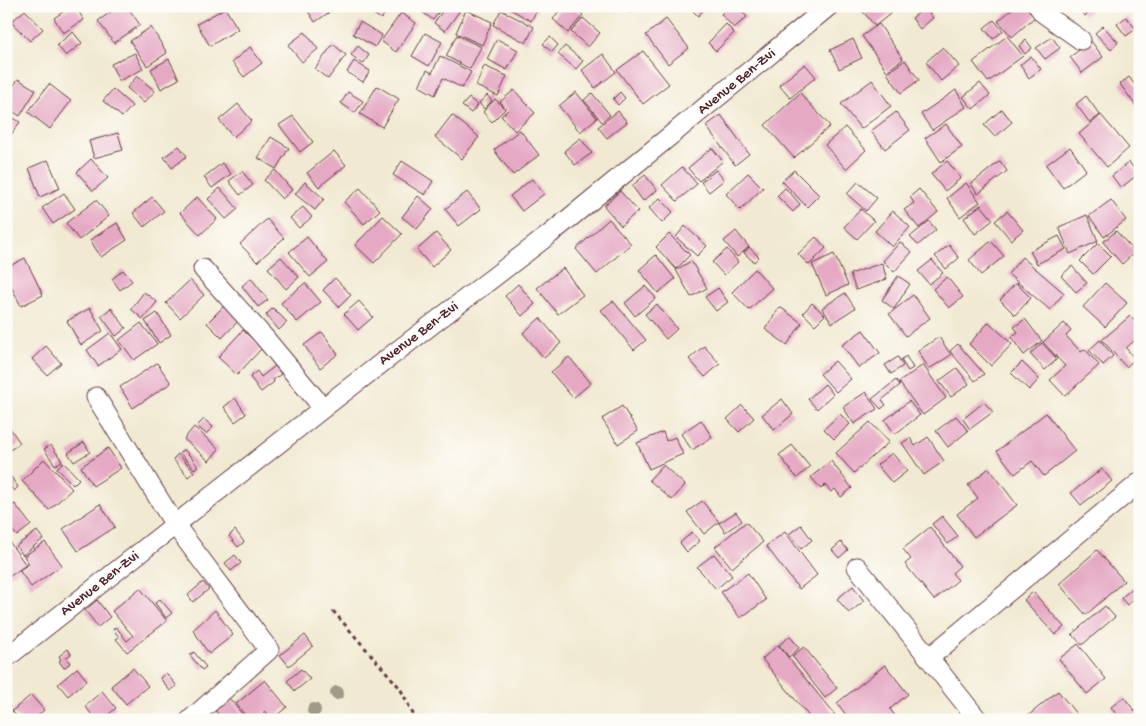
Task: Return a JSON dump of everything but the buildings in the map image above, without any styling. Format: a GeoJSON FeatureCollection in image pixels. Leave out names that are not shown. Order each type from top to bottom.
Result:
{"type":"FeatureCollection","features":[{"type":"Feature","properties":{"kind":"street","name":"Avenue Ben-Zvi"},"geometry":{"type":"LineString","coordinates":[[6,658],[323,408],[550,234],[830,6]]}},
{"type":"Feature","properties":{"kind":"street"},"geometry":{"type":"LineString","coordinates":[[1038,6],[1043,13],[1081,40]]}},
{"type":"Feature","properties":{"kind":"street"},"geometry":{"type":"LineString","coordinates":[[203,269],[264,337],[323,408]]}},
{"type":"Feature","properties":{"kind":"street"},"geometry":{"type":"LineString","coordinates":[[96,397],[175,524],[269,650],[190,720]]}},
{"type":"Feature","properties":{"kind":"street"},"geometry":{"type":"LineString","coordinates":[[930,657],[1140,482]]}},
{"type":"Feature","properties":{"kind":"street"},"geometry":{"type":"LineString","coordinates":[[857,567],[978,720]]}},
{"type":"Feature","properties":{"kind":"path"},"geometry":{"type":"LineString","coordinates":[[333,611],[400,688],[416,720]]}}]}
